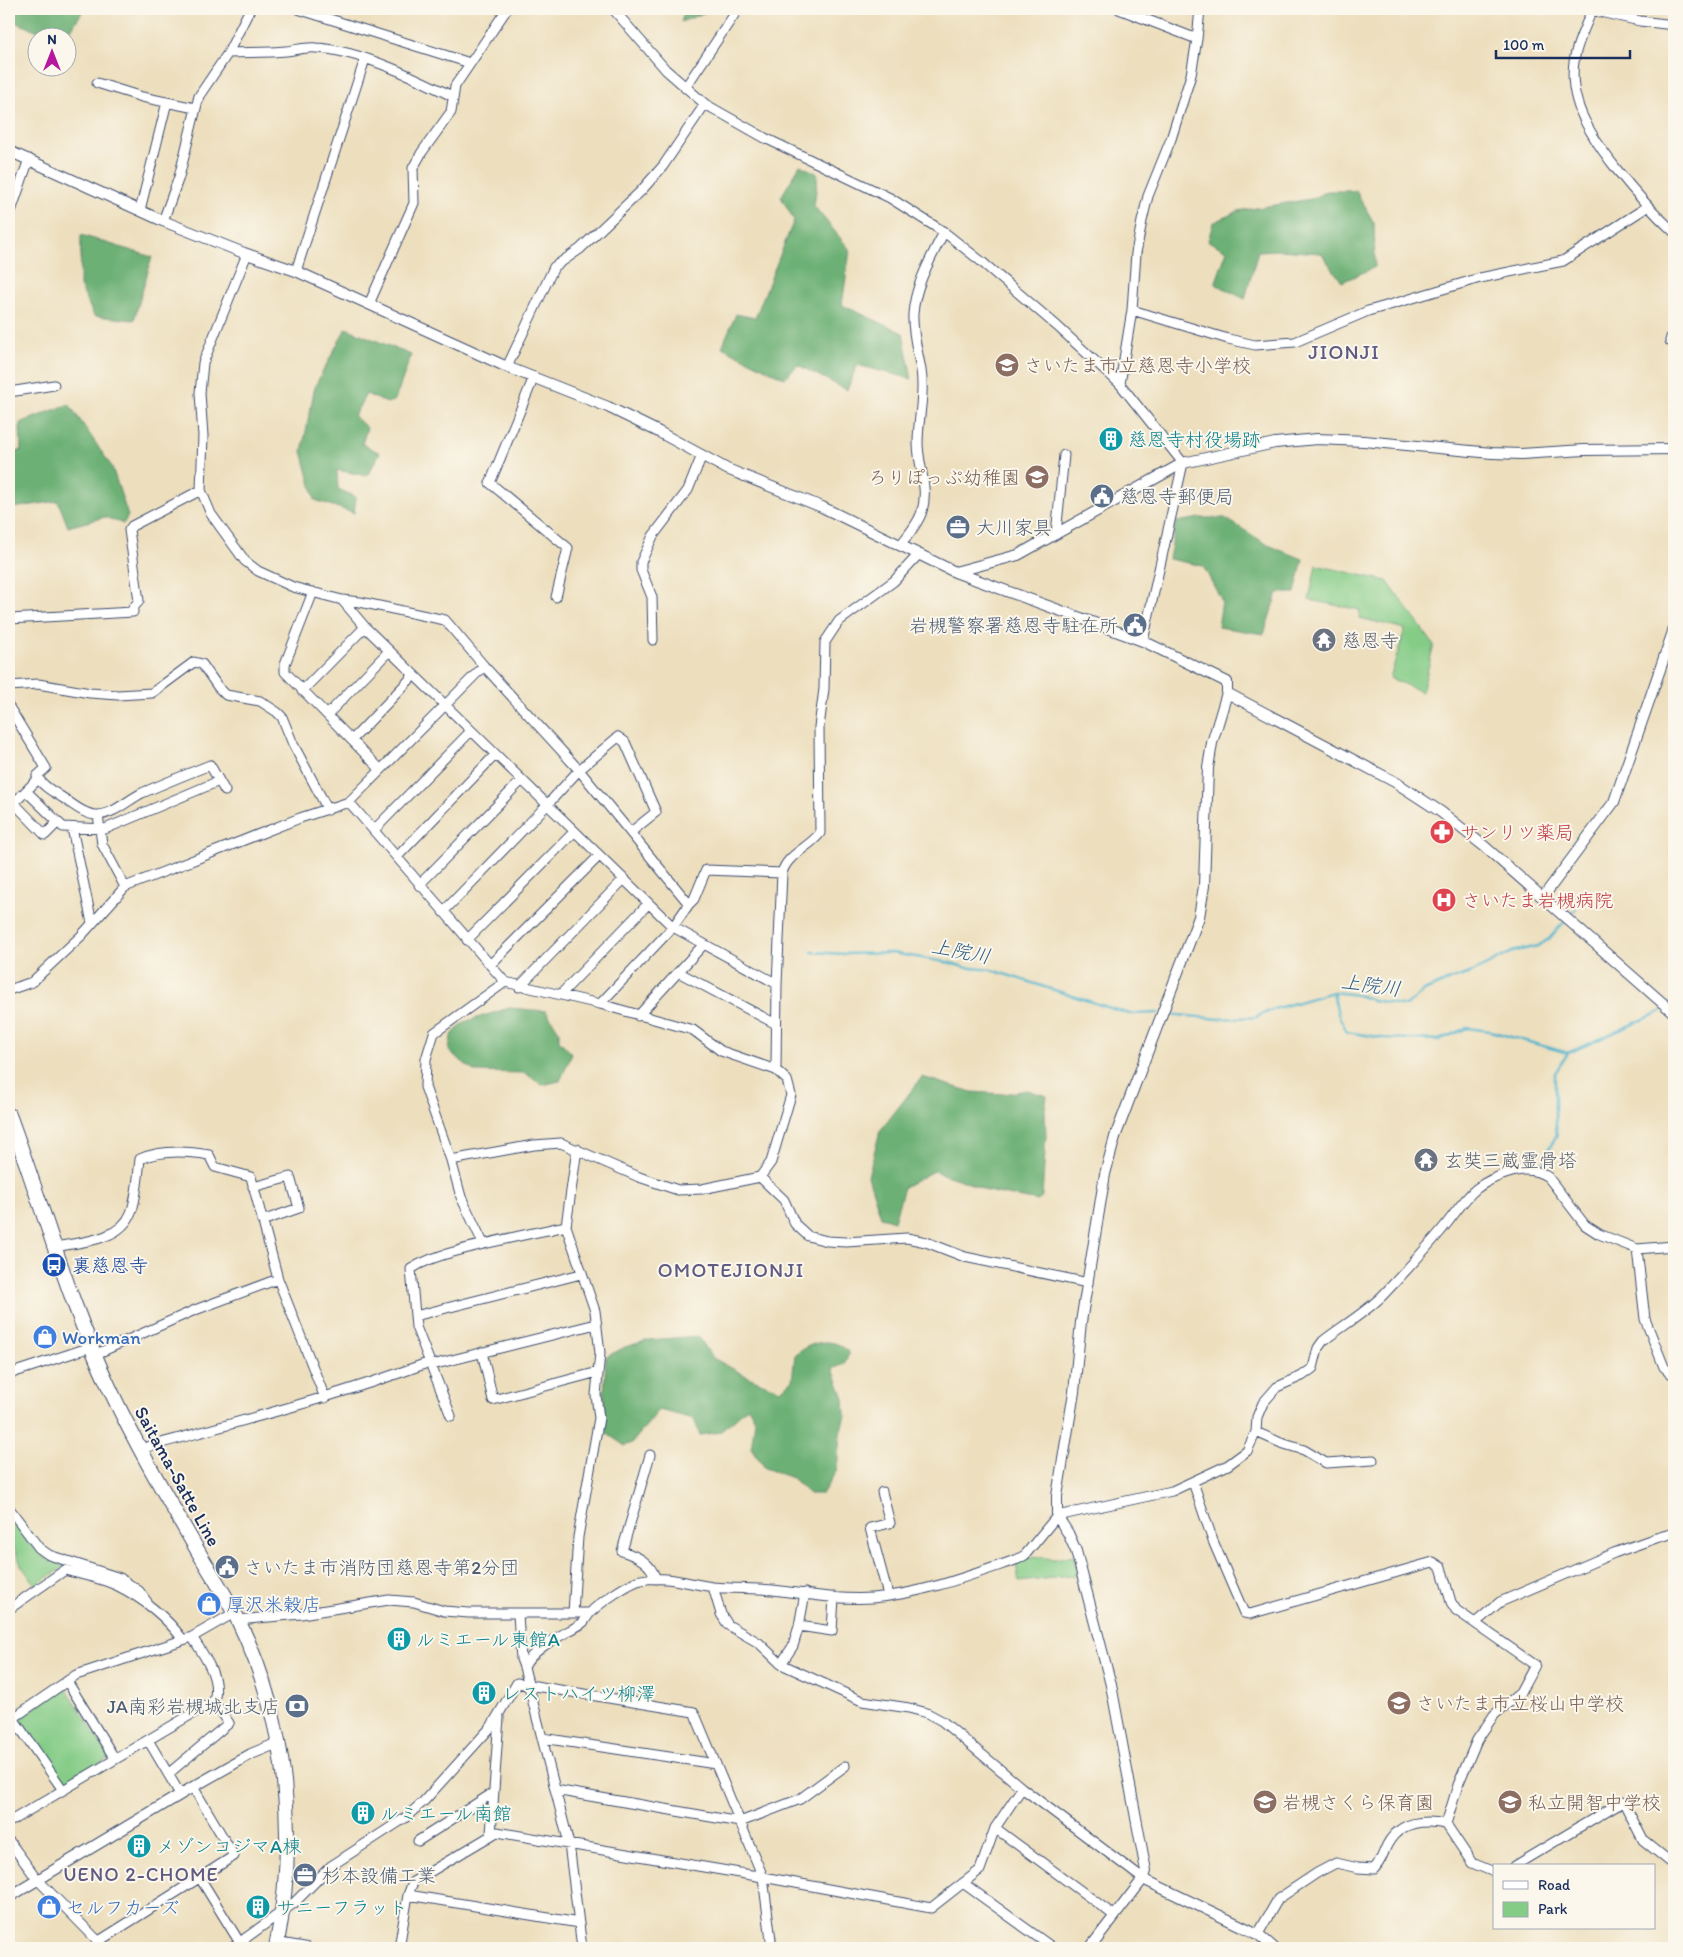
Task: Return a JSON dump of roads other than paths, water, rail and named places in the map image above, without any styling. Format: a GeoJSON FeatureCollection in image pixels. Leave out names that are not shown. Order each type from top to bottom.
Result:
{"type":"FeatureCollection","features":[{"type":"Feature","properties":{"kind":"main road","name":"Saitama-Satte Line"},"geometry":{"type":"LineString","coordinates":[[9,1115],[93,1351],[140,1449],[236,1616],[262,1680],[278,1743],[287,1811],[288,1858],[284,1909],[277,1946]]}},
{"type":"Feature","properties":{"kind":"street"},"geometry":{"type":"LineString","coordinates":[[163,221],[183,163],[195,108],[203,89],[228,53],[250,9]]}},
{"type":"Feature","properties":{"kind":"street"},"geometry":{"type":"LineString","coordinates":[[298,9],[470,63]]}},
{"type":"Feature","properties":{"kind":"street"},"geometry":{"type":"LineString","coordinates":[[370,304],[414,203],[413,168],[422,152],[451,112],[455,86],[492,34],[507,9]]}},
{"type":"Feature","properties":{"kind":"street"},"geometry":{"type":"LineString","coordinates":[[613,9],[647,50],[685,88],[705,104],[765,138],[890,198],[944,232],[1057,326],[1120,384],[1183,463]]}},
{"type":"Feature","properties":{"kind":"street"},"geometry":{"type":"LineString","coordinates":[[685,88],[738,9]]}},
{"type":"Feature","properties":{"kind":"street"},"geometry":{"type":"LineString","coordinates":[[1119,9],[1198,39]]}},
{"type":"Feature","properties":{"kind":"street"},"geometry":{"type":"LineString","coordinates":[[1120,384],[1132,310],[1136,253],[1148,196],[1171,139],[1191,76],[1198,39],[1200,9]]}},
{"type":"Feature","properties":{"kind":"street"},"geometry":{"type":"LineString","coordinates":[[1674,25],[1640,21],[1591,10],[1575,56],[1574,84],[1577,103],[1600,147],[1648,207],[1674,232]]}},
{"type":"Feature","properties":{"kind":"street"},"geometry":{"type":"LineString","coordinates":[[228,53],[285,52],[315,48],[332,50],[366,59],[424,82],[452,96]]}},
{"type":"Feature","properties":{"kind":"street"},"geometry":{"type":"LineString","coordinates":[[296,271],[366,59]]}},
{"type":"Feature","properties":{"kind":"street"},"geometry":{"type":"LineString","coordinates":[[97,83],[142,97],[195,108]]}},
{"type":"Feature","properties":{"kind":"street"},"geometry":{"type":"LineString","coordinates":[[140,210],[166,102]]}},
{"type":"Feature","properties":{"kind":"street"},"geometry":{"type":"LineString","coordinates":[[507,366],[554,267],[580,249],[641,191],[662,166],[705,104]]}},
{"type":"Feature","properties":{"kind":"street"},"geometry":{"type":"LineString","coordinates":[[9,151],[163,221],[296,271],[507,366],[608,407],[727,469],[822,507],[955,572],[1143,641],[1227,682],[1227,693],[1212,743],[1208,768],[1204,886],[1198,917],[1115,1137],[1104,1174],[1081,1322],[1074,1392],[1058,1487],[1057,1516],[1076,1551],[1110,1685],[1146,1871],[1143,1879],[1090,1948]]}},
{"type":"Feature","properties":{"kind":"street"},"geometry":{"type":"LineString","coordinates":[[9,217],[28,159]]}},
{"type":"Feature","properties":{"kind":"street"},"geometry":{"type":"LineString","coordinates":[[1132,310],[1228,339],[1255,345],[1295,342],[1368,311],[1480,278],[1563,261],[1648,207]]}},
{"type":"Feature","properties":{"kind":"street"},"geometry":{"type":"LineString","coordinates":[[900,546],[922,512],[925,493],[918,443],[923,388],[922,371],[913,330],[913,313],[917,293],[925,271],[944,232]]}},
{"type":"Feature","properties":{"kind":"street"},"geometry":{"type":"LineString","coordinates":[[248,254],[203,363],[200,393],[203,436],[201,490],[211,514],[245,561],[258,571],[275,579],[293,587],[342,600],[445,620],[484,666],[579,770],[689,904]]}},
{"type":"Feature","properties":{"kind":"street"},"geometry":{"type":"LineString","coordinates":[[1674,327],[1670,341],[1674,342]]}},
{"type":"Feature","properties":{"kind":"street"},"geometry":{"type":"LineString","coordinates":[[534,377],[490,483],[568,548],[556,597]]}},
{"type":"Feature","properties":{"kind":"street"},"geometry":{"type":"LineString","coordinates":[[9,392],[54,384]]}},
{"type":"Feature","properties":{"kind":"street"},"geometry":{"type":"LineString","coordinates":[[955,572],[1018,555],[1183,463],[1275,443],[1317,439],[1364,441],[1502,453],[1674,449]]}},
{"type":"Feature","properties":{"kind":"street"},"geometry":{"type":"LineString","coordinates":[[653,640],[652,597],[641,562],[653,536],[688,490],[702,455]]}},
{"type":"Feature","properties":{"kind":"street"},"geometry":{"type":"LineString","coordinates":[[1056,534],[1064,455]]}},
{"type":"Feature","properties":{"kind":"street"},"geometry":{"type":"LineString","coordinates":[[1143,641],[1183,463]]}},
{"type":"Feature","properties":{"kind":"street"},"geometry":{"type":"LineString","coordinates":[[9,619],[134,612],[133,608],[139,601],[129,530],[132,526],[201,490]]}},
{"type":"Feature","properties":{"kind":"street"},"geometry":{"type":"LineString","coordinates":[[776,1070],[777,984],[782,873],[784,866],[790,859],[820,833],[819,726],[824,689],[825,642],[839,621],[894,581],[918,555]]}},
{"type":"Feature","properties":{"kind":"street"},"geometry":{"type":"LineString","coordinates":[[313,592],[286,664],[285,672],[380,769]]}},
{"type":"Feature","properties":{"kind":"street"},"geometry":{"type":"LineString","coordinates":[[342,600],[389,651],[673,927],[777,984]]}},
{"type":"Feature","properties":{"kind":"street"},"geometry":{"type":"LineString","coordinates":[[302,691],[365,627]]}},
{"type":"Feature","properties":{"kind":"street"},"geometry":{"type":"LineString","coordinates":[[1543,897],[1614,802],[1674,628]]}},
{"type":"Feature","properties":{"kind":"street"},"geometry":{"type":"LineString","coordinates":[[327,715],[389,651]]}},
{"type":"Feature","properties":{"kind":"street"},"geometry":{"type":"LineString","coordinates":[[9,686],[38,684],[90,693],[118,695],[152,693],[194,662],[202,664],[226,695],[260,701],[282,717],[328,810]]}},
{"type":"Feature","properties":{"kind":"street"},"geometry":{"type":"LineString","coordinates":[[9,990],[32,982],[92,923],[125,887],[300,818],[349,802],[484,666]]}},
{"type":"Feature","properties":{"kind":"street"},"geometry":{"type":"LineString","coordinates":[[352,740],[414,675]]}},
{"type":"Feature","properties":{"kind":"street"},"geometry":{"type":"LineString","coordinates":[[1227,693],[1395,782],[1441,812],[1484,846],[1674,1013]]}},
{"type":"Feature","properties":{"kind":"street"},"geometry":{"type":"LineString","coordinates":[[9,707],[46,768],[37,776],[38,779],[14,803],[44,835],[58,822]]}},
{"type":"Feature","properties":{"kind":"street"},"geometry":{"type":"LineString","coordinates":[[374,830],[471,731]]}},
{"type":"Feature","properties":{"kind":"street"},"geometry":{"type":"LineString","coordinates":[[443,912],[579,770],[615,739],[621,738],[625,742],[656,812],[631,832]]}},
{"type":"Feature","properties":{"kind":"street"},"geometry":{"type":"LineString","coordinates":[[397,857],[495,754]]}},
{"type":"Feature","properties":{"kind":"street"},"geometry":{"type":"LineString","coordinates":[[38,779],[49,789],[75,806],[98,815],[115,810],[140,794],[210,765],[225,791]]}},
{"type":"Feature","properties":{"kind":"street"},"geometry":{"type":"LineString","coordinates":[[419,884],[522,780]]}},
{"type":"Feature","properties":{"kind":"street"},"geometry":{"type":"LineString","coordinates":[[26,791],[63,827],[105,829],[219,781]]}},
{"type":"Feature","properties":{"kind":"street"},"geometry":{"type":"LineString","coordinates":[[349,802],[505,982],[519,987],[600,1004],[693,1030],[721,1051],[776,1070],[787,1080],[791,1095],[771,1162],[760,1177],[702,1189],[678,1190],[639,1177],[561,1143],[543,1144],[451,1160]]}},
{"type":"Feature","properties":{"kind":"street"},"geometry":{"type":"LineString","coordinates":[[98,815],[102,844],[125,887]]}},
{"type":"Feature","properties":{"kind":"street"},"geometry":{"type":"LineString","coordinates":[[72,828],[92,923]]}},
{"type":"Feature","properties":{"kind":"street"},"geometry":{"type":"LineString","coordinates":[[467,940],[574,832]]}},
{"type":"Feature","properties":{"kind":"street"},"geometry":{"type":"LineString","coordinates":[[490,965],[599,856]]}},
{"type":"Feature","properties":{"kind":"street"},"geometry":{"type":"LineString","coordinates":[[600,1004],[673,927],[694,899],[706,870],[782,873]]}},
{"type":"Feature","properties":{"kind":"street"},"geometry":{"type":"LineString","coordinates":[[519,987],[624,880]]}},
{"type":"Feature","properties":{"kind":"street"},"geometry":{"type":"LineString","coordinates":[[560,995],[648,904]]}},
{"type":"Feature","properties":{"kind":"street"},"geometry":{"type":"LineString","coordinates":[[638,1016],[704,944]]}},
{"type":"Feature","properties":{"kind":"street"},"geometry":{"type":"LineString","coordinates":[[678,972],[776,1024]]}},
{"type":"Feature","properties":{"kind":"street"},"geometry":{"type":"LineString","coordinates":[[483,1244],[461,1197],[451,1160],[425,1086],[426,1059],[434,1033],[505,982]]}},
{"type":"Feature","properties":{"kind":"street"},"geometry":{"type":"LineString","coordinates":[[573,1614],[578,1537],[599,1418],[596,1395],[600,1353],[594,1311],[566,1226],[578,1149]]}},
{"type":"Feature","properties":{"kind":"street"},"geometry":{"type":"LineString","coordinates":[[55,1247],[99,1238],[118,1231],[130,1216],[140,1159],[149,1155],[187,1151],[209,1155],[215,1167],[251,1177],[278,1280],[324,1398]]}},
{"type":"Feature","properties":{"kind":"street"},"geometry":{"type":"LineString","coordinates":[[524,1667],[547,1644],[584,1622],[590,1613],[620,1591],[640,1580],[656,1579],[713,1587],[760,1589],[853,1599],[888,1595],[950,1582],[1018,1559],[1026,1555],[1057,1516],[1172,1491],[1228,1465],[1247,1451],[1256,1432],[1258,1417],[1263,1403],[1277,1387],[1302,1376],[1313,1368],[1318,1348],[1323,1341],[1382,1296],[1441,1230],[1461,1203],[1476,1188],[1492,1178],[1519,1170],[1540,1172],[1548,1177],[1585,1225],[1599,1234],[1637,1249],[1674,1246]]}},
{"type":"Feature","properties":{"kind":"street"},"geometry":{"type":"LineString","coordinates":[[253,1187],[290,1177],[299,1208],[262,1221]]}},
{"type":"Feature","properties":{"kind":"street"},"geometry":{"type":"LineString","coordinates":[[760,1177],[784,1200],[795,1224],[808,1236],[827,1241],[846,1242],[907,1238],[926,1242],[965,1257],[1088,1283]]}},
{"type":"Feature","properties":{"kind":"street"},"geometry":{"type":"LineString","coordinates":[[451,1416],[416,1327],[411,1269],[444,1255],[483,1244],[566,1226]]}},
{"type":"Feature","properties":{"kind":"street"},"geometry":{"type":"LineString","coordinates":[[1637,1249],[1645,1319],[1664,1367],[1674,1376]]}},
{"type":"Feature","properties":{"kind":"street"},"geometry":{"type":"LineString","coordinates":[[415,1316],[581,1274]]}},
{"type":"Feature","properties":{"kind":"street"},"geometry":{"type":"LineString","coordinates":[[9,1374],[93,1351],[195,1310],[278,1280]]}},
{"type":"Feature","properties":{"kind":"street"},"geometry":{"type":"LineString","coordinates":[[140,1449],[324,1398],[431,1364],[596,1324]]}},
{"type":"Feature","properties":{"kind":"street"},"geometry":{"type":"LineString","coordinates":[[482,1352],[493,1400],[598,1372]]}},
{"type":"Feature","properties":{"kind":"street"},"geometry":{"type":"LineString","coordinates":[[1256,1432],[1304,1450],[1326,1463],[1373,1460]]}},
{"type":"Feature","properties":{"kind":"street"},"geometry":{"type":"LineString","coordinates":[[650,1455],[622,1551],[639,1557],[648,1563],[656,1579]]}},
{"type":"Feature","properties":{"kind":"street"},"geometry":{"type":"LineString","coordinates":[[1193,1482],[1213,1541],[1244,1613],[1250,1614],[1433,1562],[1441,1567],[1451,1602],[1456,1610],[1535,1665],[1520,1693],[1494,1715],[1477,1740],[1458,1785],[1446,1824]]}},
{"type":"Feature","properties":{"kind":"street"},"geometry":{"type":"LineString","coordinates":[[882,1492],[890,1523],[870,1528],[888,1595]]}},
{"type":"Feature","properties":{"kind":"street"},"geometry":{"type":"LineString","coordinates":[[9,1508],[39,1548],[49,1555],[120,1578],[139,1591],[150,1606]]}},
{"type":"Feature","properties":{"kind":"street"},"geometry":{"type":"LineString","coordinates":[[1475,1623],[1500,1602],[1614,1553],[1674,1533]]}},
{"type":"Feature","properties":{"kind":"street"},"geometry":{"type":"LineString","coordinates":[[9,1609],[65,1570],[117,1585],[150,1606],[188,1638],[209,1663],[216,1696],[214,1701],[9,1822]]}},
{"type":"Feature","properties":{"kind":"street"},"geometry":{"type":"LineString","coordinates":[[713,1587],[721,1614],[728,1625],[759,1643],[781,1664],[862,1701],[909,1708],[927,1713],[942,1721],[1022,1788],[1143,1879],[1258,1934],[1274,1948]]}},
{"type":"Feature","properties":{"kind":"street"},"geometry":{"type":"LineString","coordinates":[[781,1664],[793,1646],[799,1626],[804,1594]]}},
{"type":"Feature","properties":{"kind":"street"},"geometry":{"type":"LineString","coordinates":[[799,1626],[832,1631],[834,1597]]}},
{"type":"Feature","properties":{"kind":"street"},"geometry":{"type":"LineString","coordinates":[[62,1790],[11,1719],[76,1675],[188,1638],[236,1616],[301,1614],[389,1600],[414,1602],[444,1611],[469,1614],[590,1613]]}},
{"type":"Feature","properties":{"kind":"street"},"geometry":{"type":"LineString","coordinates":[[518,1614],[521,1659],[569,1844],[582,1948]]}},
{"type":"Feature","properties":{"kind":"street"},"geometry":{"type":"LineString","coordinates":[[67,1681],[115,1760]]}},
{"type":"Feature","properties":{"kind":"street"},"geometry":{"type":"LineString","coordinates":[[200,1878],[236,1945],[294,1903],[331,1866],[411,1812],[424,1801],[491,1727],[517,1683],[694,1712],[763,1877],[772,1948]]}},
{"type":"Feature","properties":{"kind":"street"},"geometry":{"type":"LineString","coordinates":[[168,1774],[229,1723],[214,1701]]}},
{"type":"Feature","properties":{"kind":"street"},"geometry":{"type":"LineString","coordinates":[[491,1834],[500,1714]]}},
{"type":"Feature","properties":{"kind":"street"},"geometry":{"type":"LineString","coordinates":[[542,1738],[716,1764]]}},
{"type":"Feature","properties":{"kind":"street"},"geometry":{"type":"LineString","coordinates":[[148,1740],[180,1794]]}},
{"type":"Feature","properties":{"kind":"street"},"geometry":{"type":"LineString","coordinates":[[9,1896],[180,1794],[251,1754],[278,1743]]}},
{"type":"Feature","properties":{"kind":"street"},"geometry":{"type":"LineString","coordinates":[[555,1790],[740,1822],[800,1799],[845,1766]]}},
{"type":"Feature","properties":{"kind":"street"},"geometry":{"type":"LineString","coordinates":[[9,1841],[37,1880],[102,1945],[234,1856],[193,1787]]}},
{"type":"Feature","properties":{"kind":"street"},"geometry":{"type":"LineString","coordinates":[[399,1948],[408,1895],[413,1882],[497,1832],[763,1877],[931,1908],[980,1870],[995,1828],[1022,1788]]}},
{"type":"Feature","properties":{"kind":"street"},"geometry":{"type":"LineString","coordinates":[[418,1841],[493,1793]]}},
{"type":"Feature","properties":{"kind":"street"},"geometry":{"type":"LineString","coordinates":[[1517,1864],[1623,1801],[1643,1840],[1674,1865]]}},
{"type":"Feature","properties":{"kind":"street"},"geometry":{"type":"LineString","coordinates":[[1258,1934],[1278,1900],[1317,1873],[1336,1863],[1358,1868],[1374,1869],[1382,1859],[1393,1835],[1403,1826],[1432,1821],[1446,1824],[1472,1862],[1493,1872]]}},
{"type":"Feature","properties":{"kind":"street"},"geometry":{"type":"LineString","coordinates":[[995,1828],[1115,1916]]}},
{"type":"Feature","properties":{"kind":"street"},"geometry":{"type":"LineString","coordinates":[[963,1883],[1053,1948]]}},
{"type":"Feature","properties":{"kind":"street"},"geometry":{"type":"LineString","coordinates":[[408,1895],[579,1923]]}},
{"type":"Feature","properties":{"kind":"street"},"geometry":{"type":"LineString","coordinates":[[277,1946],[306,1948]]}},
{"type":"Feature","properties":{"kind":"waterway","name":"上院川"},"geometry":{"type":"LineString","coordinates":[[1569,917],[1576,909]]}},
{"type":"Feature","properties":{"kind":"waterway","name":"上院川"},"geometry":{"type":"LineString","coordinates":[[1168,1014],[1219,1019],[1256,1017],[1274,1009],[1333,992],[1357,995],[1406,1006],[1424,991],[1473,972],[1512,952],[1538,946],[1549,939],[1565,921]]}},
{"type":"Feature","properties":{"kind":"waterway","name":"上院川"},"geometry":{"type":"LineString","coordinates":[[812,952],[845,954],[892,953],[964,967],[992,970],[1129,1014],[1158,1013]]}},
{"type":"Feature","properties":{"kind":"waterway"},"geometry":{"type":"LineString","coordinates":[[1333,992],[1338,1014],[1347,1032],[1383,1038],[1439,1040],[1467,1028],[1490,1031],[1568,1053]]}},
{"type":"Feature","properties":{"kind":"waterway"},"geometry":{"type":"LineString","coordinates":[[1669,1004],[1674,1000]]}},
{"type":"Feature","properties":{"kind":"waterway"},"geometry":{"type":"LineString","coordinates":[[1546,1167],[1545,1155],[1557,1135],[1555,1073],[1568,1053],[1660,1012],[1665,1008]]}},
{"type":"Feature","properties":{"kind":"place","name":"さいたま市立慈恩寺小学校"},"geometry":{"type":"Point","coordinates":[1007,365]}},
{"type":"Feature","properties":{"kind":"place","name":"慈恩寺村役場跡"},"geometry":{"type":"Point","coordinates":[1111,439]}},
{"type":"Feature","properties":{"kind":"place","name":"ろりぽっぷ幼稚園"},"geometry":{"type":"Point","coordinates":[1037,477]}},
{"type":"Feature","properties":{"kind":"place","name":"慈恩寺郵便局"},"geometry":{"type":"Point","coordinates":[1102,496]}},
{"type":"Feature","properties":{"kind":"place","name":"大川家具"},"geometry":{"type":"Point","coordinates":[958,527]}},
{"type":"Feature","properties":{"kind":"place","name":"岩槻警察署慈恩寺駐在所"},"geometry":{"type":"Point","coordinates":[1135,625]}},
{"type":"Feature","properties":{"kind":"place","name":"慈恩寺"},"geometry":{"type":"Point","coordinates":[1324,640]}},
{"type":"Feature","properties":{"kind":"place","name":"サンリツ薬局"},"geometry":{"type":"Point","coordinates":[1442,832]}},
{"type":"Feature","properties":{"kind":"place","name":"さいたま岩槻病院"},"geometry":{"type":"Point","coordinates":[1444,900]}},
{"type":"Feature","properties":{"kind":"place","name":"玄奘三蔵霊骨塔"},"geometry":{"type":"Point","coordinates":[1426,1160]}},
{"type":"Feature","properties":{"kind":"place","name":"裏慈恩寺"},"geometry":{"type":"Point","coordinates":[54,1265]}},
{"type":"Feature","properties":{"kind":"place","name":"Workman"},"geometry":{"type":"Point","coordinates":[45,1337]}},
{"type":"Feature","properties":{"kind":"place","name":"さいたま市消防団慈恩寺第2分団"},"geometry":{"type":"Point","coordinates":[227,1567]}},
{"type":"Feature","properties":{"kind":"place","name":"厚沢米穀店"},"geometry":{"type":"Point","coordinates":[209,1604]}},
{"type":"Feature","properties":{"kind":"place","name":"ルミエール東館A"},"geometry":{"type":"Point","coordinates":[399,1639]}},
{"type":"Feature","properties":{"kind":"place","name":"レストハイツ柳澤"},"geometry":{"type":"Point","coordinates":[484,1693]}},
{"type":"Feature","properties":{"kind":"place","name":"さいたま市立桜山中学校"},"geometry":{"type":"Point","coordinates":[1399,1703]}},
{"type":"Feature","properties":{"kind":"place","name":"JA南彩岩槻城北支店"},"geometry":{"type":"Point","coordinates":[297,1706]}},
{"type":"Feature","properties":{"kind":"place","name":"岩槻さくら保育園"},"geometry":{"type":"Point","coordinates":[1265,1802]}},
{"type":"Feature","properties":{"kind":"place","name":"私立開智中学校"},"geometry":{"type":"Point","coordinates":[1510,1802]}},
{"type":"Feature","properties":{"kind":"place","name":"ルミエール南館"},"geometry":{"type":"Point","coordinates":[363,1813]}},
{"type":"Feature","properties":{"kind":"place","name":"メゾンコジマA棟"},"geometry":{"type":"Point","coordinates":[139,1846]}},
{"type":"Feature","properties":{"kind":"place","name":"杉本設備工業"},"geometry":{"type":"Point","coordinates":[305,1875]}},
{"type":"Feature","properties":{"kind":"place","name":"セルフカーズ"},"geometry":{"type":"Point","coordinates":[49,1907]}},
{"type":"Feature","properties":{"kind":"place","name":"サニーフラット"},"geometry":{"type":"Point","coordinates":[258,1907]}},
{"type":"Feature","properties":{"kind":"district","name":"JIONJI"},"geometry":{"type":"Point","coordinates":[1344,352]}},
{"type":"Feature","properties":{"kind":"district","name":"OMOTEJIONJI"},"geometry":{"type":"Point","coordinates":[731,1270]}},
{"type":"Feature","properties":{"kind":"district","name":"UENO 2-CHOME"},"geometry":{"type":"Point","coordinates":[141,1874]}}]}
